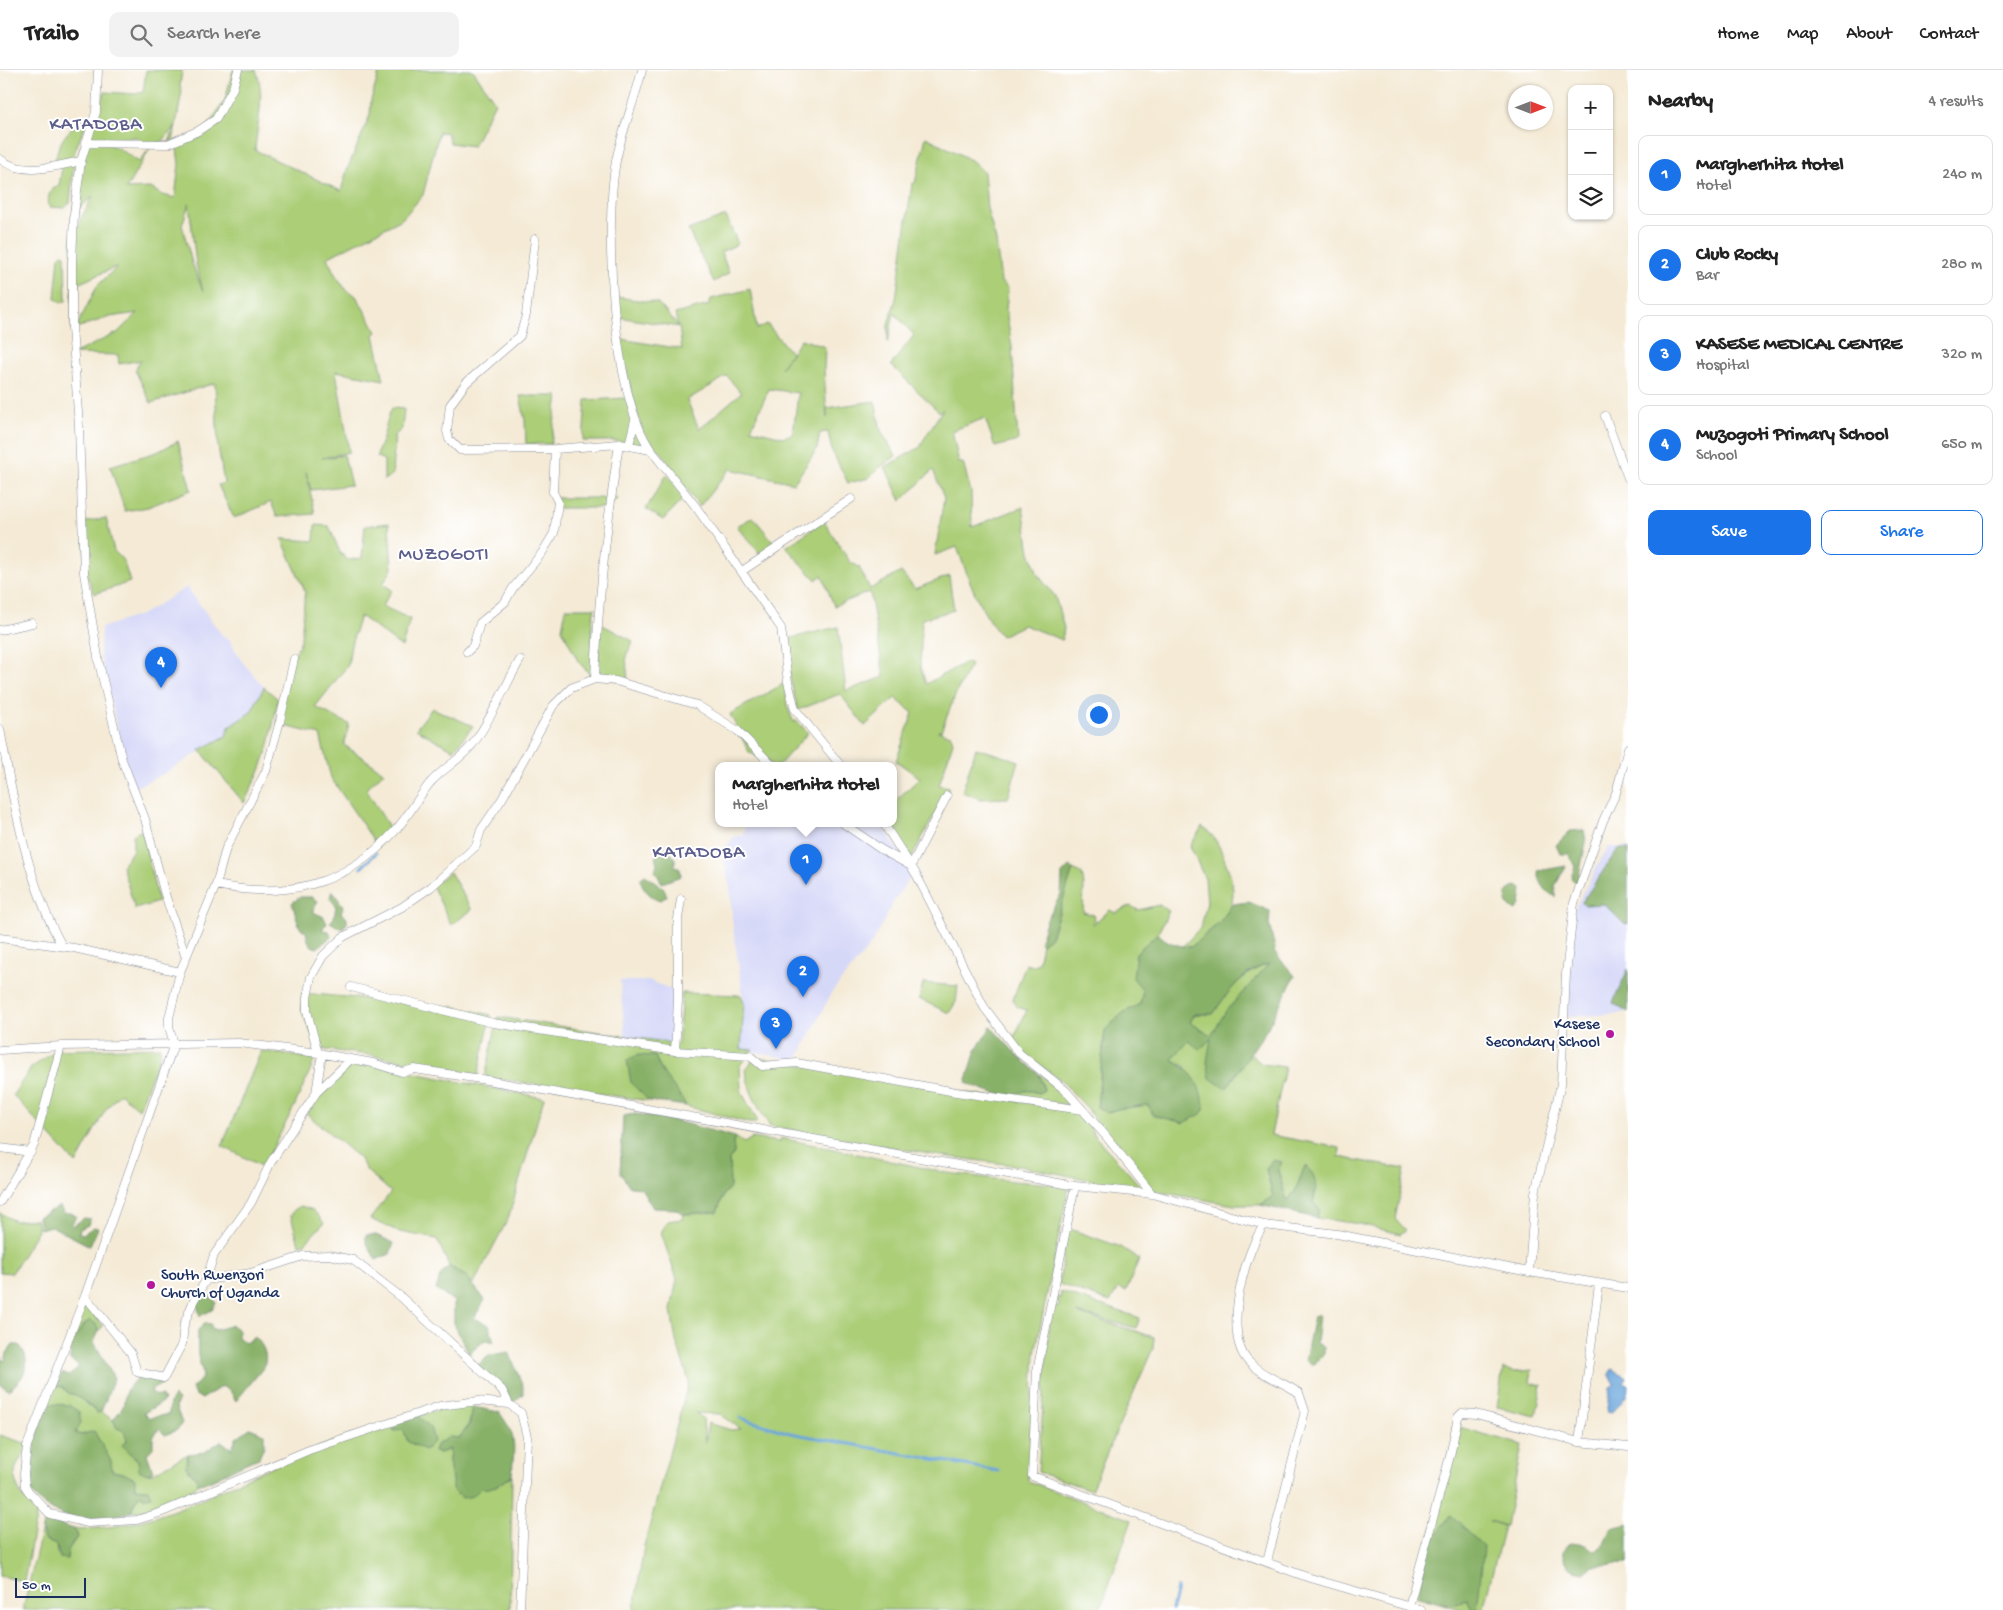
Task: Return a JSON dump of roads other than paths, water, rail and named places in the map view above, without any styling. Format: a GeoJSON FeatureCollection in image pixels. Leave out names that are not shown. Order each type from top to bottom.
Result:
{"type":"FeatureCollection","features":[{"type":"Feature","properties":{"kind":"street"},"geometry":{"type":"LineString","coordinates":[[98,70],[96,112],[81,161],[74,214],[72,327],[80,427],[86,587],[99,663],[122,760],[145,819],[164,891],[186,955]]}},
{"type":"Feature","properties":{"kind":"street"},"geometry":{"type":"LineString","coordinates":[[85,143],[168,144],[204,128],[213,122],[220,112],[233,88],[238,70]]}},
{"type":"Feature","properties":{"kind":"street"},"geometry":{"type":"LineString","coordinates":[[642,70],[616,161],[610,226],[618,345],[636,418],[642,437],[742,571],[782,630],[788,682],[797,712],[838,762]]}},
{"type":"Feature","properties":{"kind":"street"},"geometry":{"type":"LineString","coordinates":[[0,159],[6,164],[40,169],[81,161]]}},
{"type":"Feature","properties":{"kind":"street"},"geometry":{"type":"LineString","coordinates":[[536,239],[526,315],[520,336],[458,392],[450,405],[447,431],[450,439],[460,450],[555,449],[619,444],[652,450]]}},
{"type":"Feature","properties":{"kind":"street"},"geometry":{"type":"LineString","coordinates":[[1605,416],[1628,478]]}},
{"type":"Feature","properties":{"kind":"street"},"geometry":{"type":"LineString","coordinates":[[629,445],[636,418]]}},
{"type":"Feature","properties":{"kind":"street"},"geometry":{"type":"LineString","coordinates":[[595,679],[597,627],[607,529],[619,444]]}},
{"type":"Feature","properties":{"kind":"street"},"geometry":{"type":"LineString","coordinates":[[467,652],[473,646],[480,623],[505,602],[513,588],[542,553],[554,533],[558,502],[553,492],[555,449]]}},
{"type":"Feature","properties":{"kind":"street"},"geometry":{"type":"LineString","coordinates":[[742,571],[851,499]]}},
{"type":"Feature","properties":{"kind":"street"},"geometry":{"type":"LineString","coordinates":[[0,630],[32,623]]}},
{"type":"Feature","properties":{"kind":"street"},"geometry":{"type":"LineString","coordinates":[[294,659],[266,771],[226,848],[216,885],[180,972],[169,1018],[169,1027],[174,1044],[85,1296],[27,1446],[25,1486],[34,1499],[50,1514],[88,1523],[137,1520],[162,1512],[309,1450],[440,1406],[478,1402],[509,1404]]}},
{"type":"Feature","properties":{"kind":"street"},"geometry":{"type":"LineString","coordinates":[[216,885],[244,890],[285,891],[304,887],[360,864],[395,831],[429,784],[471,746],[520,660]]}},
{"type":"Feature","properties":{"kind":"street"},"geometry":{"type":"LineString","coordinates":[[316,1093],[320,1053],[306,1004],[309,984],[323,956],[343,937],[402,907],[431,887],[476,846],[481,830],[502,799],[553,706],[571,688],[595,679],[622,683],[697,705],[738,731],[769,762]]}},
{"type":"Feature","properties":{"kind":"street"},"geometry":{"type":"LineString","coordinates":[[0,730],[15,806],[38,897],[62,946]]}},
{"type":"Feature","properties":{"kind":"street"},"geometry":{"type":"LineString","coordinates":[[1529,1272],[1535,1193],[1561,1084],[1566,974],[1574,903],[1603,821],[1616,793],[1628,748]]}},
{"type":"Feature","properties":{"kind":"street"},"geometry":{"type":"LineString","coordinates":[[911,866],[947,796]]}},
{"type":"Feature","properties":{"kind":"street"},"geometry":{"type":"LineString","coordinates":[[849,827],[911,866]]}},
{"type":"Feature","properties":{"kind":"street"},"geometry":{"type":"LineString","coordinates":[[886,827],[911,866],[984,1007],[1019,1053],[1065,1090],[1083,1110],[1152,1194]]}},
{"type":"Feature","properties":{"kind":"street"},"geometry":{"type":"LineString","coordinates":[[675,1051],[679,963],[678,919],[681,899]]}},
{"type":"Feature","properties":{"kind":"street"},"geometry":{"type":"LineString","coordinates":[[0,938],[62,946],[180,972]]}},
{"type":"Feature","properties":{"kind":"street"},"geometry":{"type":"LineString","coordinates":[[351,987],[474,1019],[675,1051],[750,1056],[762,1066],[797,1063],[956,1092],[1083,1110]]}},
{"type":"Feature","properties":{"kind":"street"},"geometry":{"type":"LineString","coordinates":[[0,1050],[61,1046],[239,1043],[320,1053],[373,1063],[402,1072],[414,1069],[693,1116],[768,1132],[1075,1186],[1152,1194],[1264,1225],[1337,1234],[1529,1272],[1628,1288]]}},
{"type":"Feature","properties":{"kind":"street"},"geometry":{"type":"LineString","coordinates":[[0,1202],[31,1152],[44,1116],[61,1046]]}},
{"type":"Feature","properties":{"kind":"street"},"geometry":{"type":"LineString","coordinates":[[85,1296],[131,1353],[137,1372],[164,1378],[182,1344],[184,1324],[194,1300],[206,1280],[214,1255],[251,1203],[271,1162],[316,1093],[350,1060]]}},
{"type":"Feature","properties":{"kind":"street"},"geometry":{"type":"LineString","coordinates":[[0,1148],[31,1152]]}},
{"type":"Feature","properties":{"kind":"street"},"geometry":{"type":"LineString","coordinates":[[1075,1186],[1036,1371],[1032,1476],[1307,1577],[1421,1610]]}},
{"type":"Feature","properties":{"kind":"street"},"geometry":{"type":"LineString","coordinates":[[1264,1225],[1255,1238],[1246,1268],[1236,1317],[1237,1334],[1247,1359],[1264,1374],[1298,1393],[1305,1411],[1295,1443],[1267,1562]]}},
{"type":"Feature","properties":{"kind":"street"},"geometry":{"type":"LineString","coordinates":[[206,1280],[250,1273],[303,1256],[329,1255],[353,1260],[401,1297],[502,1390],[509,1404],[521,1413],[527,1437],[520,1610]]}},
{"type":"Feature","properties":{"kind":"street"},"geometry":{"type":"LineString","coordinates":[[1579,1442],[1600,1284]]}},
{"type":"Feature","properties":{"kind":"street"},"geometry":{"type":"LineString","coordinates":[[1409,1606],[1450,1456],[1458,1417],[1462,1413],[1476,1414],[1579,1442],[1628,1448]]}},
{"type":"Feature","properties":{"kind":"water"},"geometry":{"type":"Polygon","coordinates":[[[1612,1369],[1626,1376],[1627,1378],[1624,1381],[1628,1385],[1628,1390],[1623,1400],[1612,1412],[1608,1413],[1610,1387],[1615,1384],[1609,1374],[1612,1369]]]}},
{"type":"Feature","properties":{"kind":"waterway"},"geometry":{"type":"LineString","coordinates":[[361,868],[376,853]]}},
{"type":"Feature","properties":{"kind":"waterway"},"geometry":{"type":"LineString","coordinates":[[740,1418],[790,1433],[998,1471]]}},
{"type":"Feature","properties":{"kind":"waterway"},"geometry":{"type":"LineString","coordinates":[[1172,1610],[1177,1588]]}},
{"type":"Feature","properties":{"kind":"place","name":"Muzogoti Primary School"},"geometry":{"type":"Point","coordinates":[161,688]}},
{"type":"Feature","properties":{"kind":"place","name":"Margherhita Hotel"},"geometry":{"type":"Point","coordinates":[806,885]}},
{"type":"Feature","properties":{"kind":"place","name":"Club Rocky"},"geometry":{"type":"Point","coordinates":[803,997]}},
{"type":"Feature","properties":{"kind":"place","name":"Kasese Secondary School"},"geometry":{"type":"Point","coordinates":[1610,1034]}},
{"type":"Feature","properties":{"kind":"place","name":"KASESE MEDICAL CENTRE"},"geometry":{"type":"Point","coordinates":[776,1049]}},
{"type":"Feature","properties":{"kind":"place","name":"South Rwenzori Church of Uganda"},"geometry":{"type":"Point","coordinates":[151,1285]}},
{"type":"Feature","properties":{"kind":"district","name":"KATADOBA"},"geometry":{"type":"Point","coordinates":[96,125]}},
{"type":"Feature","properties":{"kind":"district","name":"MUZOGOTI"},"geometry":{"type":"Point","coordinates":[444,555]}},
{"type":"Feature","properties":{"kind":"district","name":"KATADOBA"},"geometry":{"type":"Point","coordinates":[699,853]}}]}
